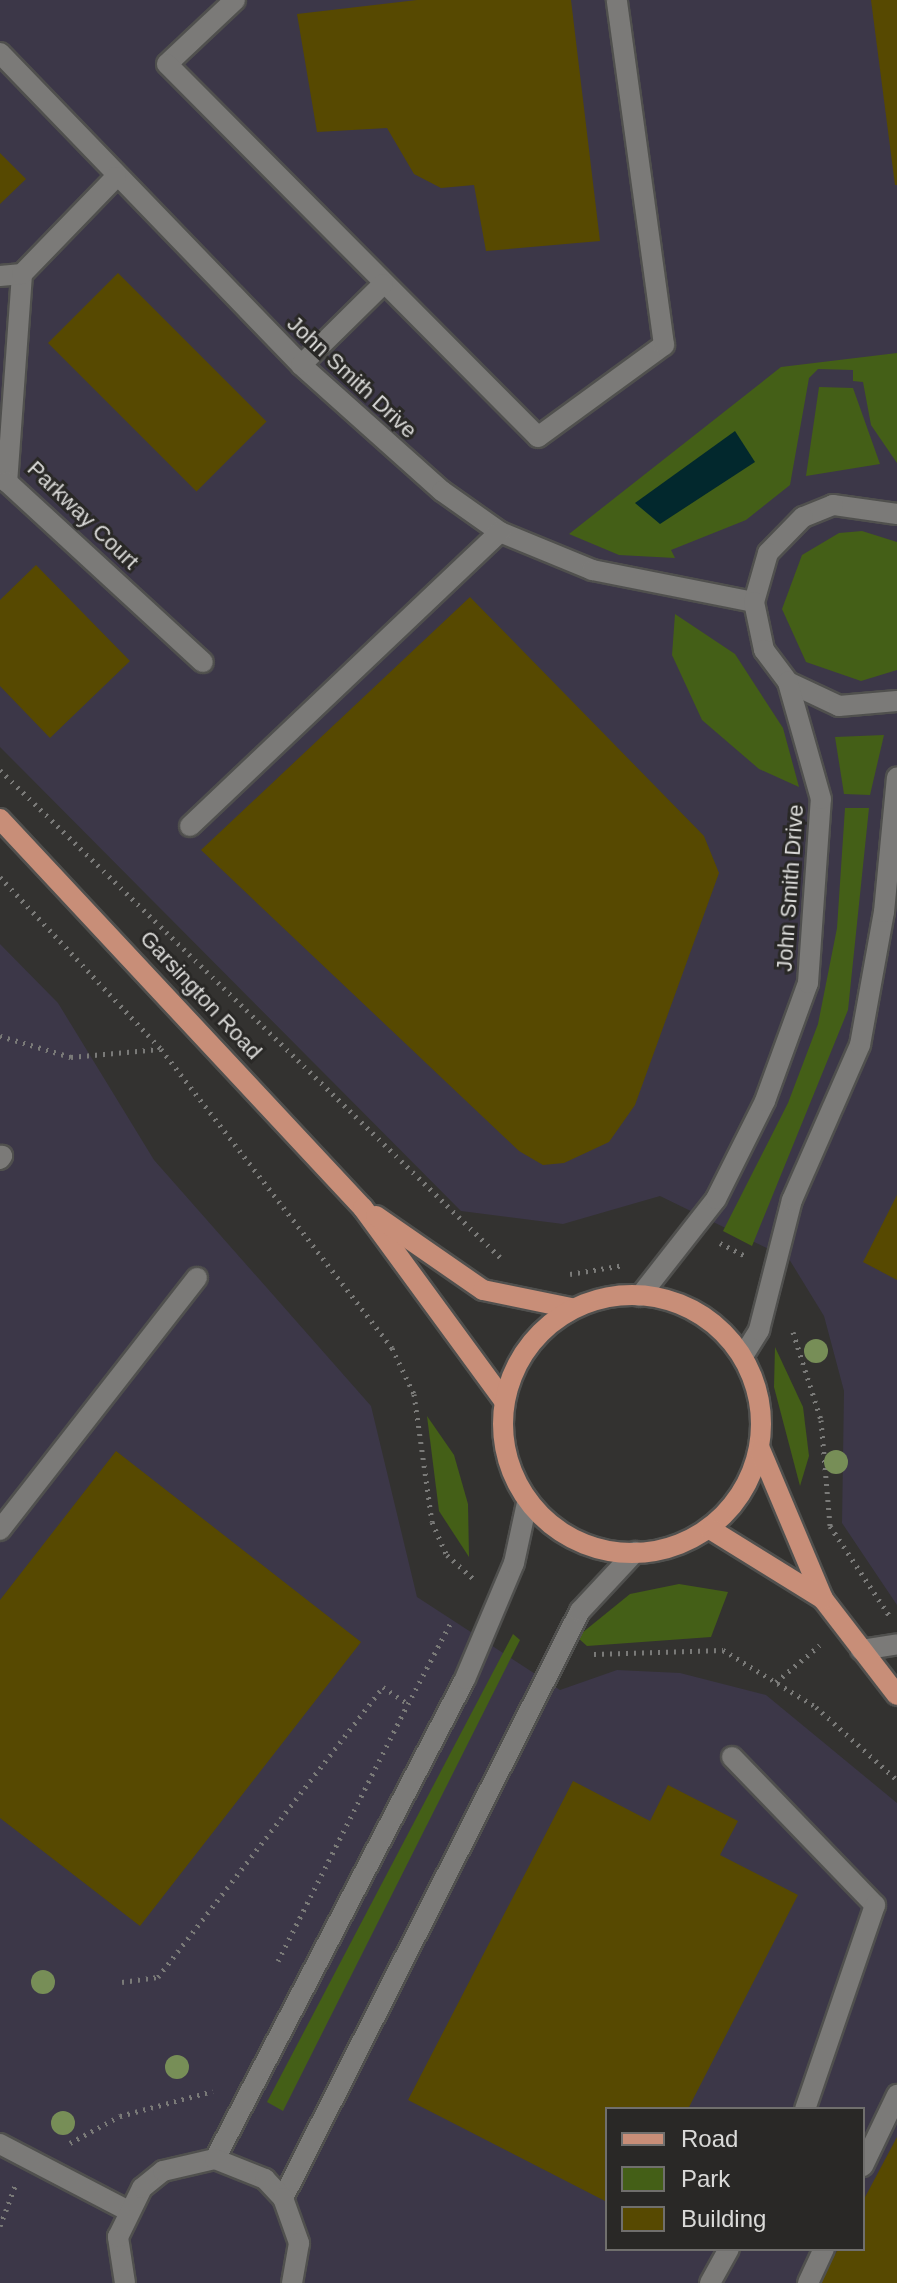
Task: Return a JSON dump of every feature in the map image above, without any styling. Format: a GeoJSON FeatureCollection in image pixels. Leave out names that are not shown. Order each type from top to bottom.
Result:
{"type":"FeatureCollection","features":[{"type":"Feature","properties":{"kind":"main road","name":"Garsington Road"},"geometry":{"type":"LineString","coordinates":[[0,819],[363,1208]]}},
{"type":"Feature","properties":{"kind":"main road"},"geometry":{"type":"LineString","coordinates":[[363,1208],[483,1290],[571,1308]]}},
{"type":"Feature","properties":{"kind":"main road"},"geometry":{"type":"LineString","coordinates":[[363,1208],[503,1399]]}},
{"type":"Feature","properties":{"kind":"main road"},"geometry":{"type":"LineString","coordinates":[[609,1295],[664,1298],[707,1317],[743,1356],[761,1405],[760,1449],[742,1493],[710,1529],[671,1549],[616,1554],[567,1538],[527,1503],[502,1448],[503,1399],[532,1339],[571,1308],[609,1295]]}},
{"type":"Feature","properties":{"kind":"main road"},"geometry":{"type":"LineString","coordinates":[[760,1449],[823,1599],[897,1695]]}},
{"type":"Feature","properties":{"kind":"main road"},"geometry":{"type":"LineString","coordinates":[[710,1529],[823,1599]]}},
{"type":"Feature","properties":{"kind":"street"},"geometry":{"type":"LineString","coordinates":[[235,0],[167,64],[538,437],[664,345],[617,0]]}},
{"type":"Feature","properties":{"kind":"street","name":"John Smith Drive"},"geometry":{"type":"LineString","coordinates":[[0,53],[116,177],[301,365],[442,491],[500,532],[592,570],[754,602]]}},
{"type":"Feature","properties":{"kind":"street"},"geometry":{"type":"LineString","coordinates":[[0,276],[22,274],[116,177]]}},
{"type":"Feature","properties":{"kind":"street","name":"Parkway Court"},"geometry":{"type":"LineString","coordinates":[[22,274],[7,482],[203,662]]}},
{"type":"Feature","properties":{"kind":"street"},"geometry":{"type":"LineString","coordinates":[[301,365],[383,284]]}},
{"type":"Feature","properties":{"kind":"street","name":"John Smith Drive"},"geometry":{"type":"LineString","coordinates":[[640,1296],[695,1233],[765,1101],[808,983],[821,799],[788,682],[764,650],[754,602],[768,553],[803,517],[833,505],[897,514]]}},
{"type":"Feature","properties":{"kind":"street"},"geometry":{"type":"LineString","coordinates":[[190,826],[500,532]]}},
{"type":"Feature","properties":{"kind":"street","name":"John Smith Drive"},"geometry":{"type":"LineString","coordinates":[[788,682],[839,706],[897,701]]}},
{"type":"Feature","properties":{"kind":"street"},"geometry":{"type":"LineString","coordinates":[[743,1356],[759,1330],[792,1200],[860,1045],[884,912],[897,778]]}},
{"type":"Feature","properties":{"kind":"street"},"geometry":{"type":"LineString","coordinates":[[0,1530],[197,1278]]}},
{"type":"Feature","properties":{"kind":"street"},"geometry":{"type":"LineString","coordinates":[[215,2159],[465,1679],[497,1601],[527,1503]]}},
{"type":"Feature","properties":{"kind":"street"},"geometry":{"type":"LineString","coordinates":[[283,2198],[580,1611],[635,1552]]}},
{"type":"Feature","properties":{"kind":"street"},"geometry":{"type":"LineString","coordinates":[[861,1650],[897,1644]]}},
{"type":"Feature","properties":{"kind":"street"},"geometry":{"type":"LineString","coordinates":[[732,1757],[875,1905],[806,2107]]}},
{"type":"Feature","properties":{"kind":"street"},"geometry":{"type":"LineString","coordinates":[[865,2162],[897,2095]]}},
{"type":"Feature","properties":{"kind":"street"},"geometry":{"type":"LineString","coordinates":[[0,2144],[127,2210]]}},
{"type":"Feature","properties":{"kind":"street"},"geometry":{"type":"LineString","coordinates":[[125,2283],[118,2237],[127,2210],[163,2171],[215,2159],[265,2179],[283,2198],[299,2243],[292,2283]]}},
{"type":"Feature","properties":{"kind":"street"},"geometry":{"type":"LineString","coordinates":[[710,2283],[728,2251]]}},
{"type":"Feature","properties":{"kind":"street"},"geometry":{"type":"LineString","coordinates":[[808,2283],[823,2251]]}},
{"type":"Feature","properties":{"kind":"path"},"geometry":{"type":"LineString","coordinates":[[0,770],[447,1213],[508,1265]]}},
{"type":"Feature","properties":{"kind":"path"},"geometry":{"type":"LineString","coordinates":[[0,877],[161,1049],[392,1348],[414,1394],[432,1522],[447,1555],[497,1601]]}},
{"type":"Feature","properties":{"kind":"path"},"geometry":{"type":"LineString","coordinates":[[0,1036],[71,1057],[161,1049]]}},
{"type":"Feature","properties":{"kind":"path"},"geometry":{"type":"LineString","coordinates":[[695,1233],[771,1273]]}},
{"type":"Feature","properties":{"kind":"path"},"geometry":{"type":"LineString","coordinates":[[563,1275],[626,1265],[635,1254]]}},
{"type":"Feature","properties":{"kind":"path"},"geometry":{"type":"LineString","coordinates":[[790,1321],[821,1420],[830,1526],[886,1612]]}},
{"type":"Feature","properties":{"kind":"path"},"geometry":{"type":"LineString","coordinates":[[466,1593],[474,1579]]}},
{"type":"Feature","properties":{"kind":"path"},"geometry":{"type":"LineString","coordinates":[[273,1972],[459,1607]]}},
{"type":"Feature","properties":{"kind":"path"},"geometry":{"type":"LineString","coordinates":[[564,1643],[590,1654],[723,1650],[816,1707],[897,1780]]}},
{"type":"Feature","properties":{"kind":"path"},"geometry":{"type":"LineString","coordinates":[[122,1982],[158,1977],[383,1687],[408,1704]]}},
{"type":"Feature","properties":{"kind":"path"},"geometry":{"type":"LineString","coordinates":[[54,2140],[67,2145],[120,2116],[213,2092],[219,2079]]}},
{"type":"Feature","properties":{"kind":"path"},"geometry":{"type":"LineString","coordinates":[[0,2226],[26,2157]]}},
{"type":"Feature","properties":{"kind":"shaded area"},"geometry":{"type":"Polygon","coordinates":[[[0,0],[897,0],[897,1605],[842,1523],[844,1391],[824,1316],[789,1259],[660,1196],[563,1224],[461,1211],[0,747],[0,0]]]}},
{"type":"Feature","properties":{"kind":"shaded area"},"geometry":{"type":"Polygon","coordinates":[[[0,944],[58,1003],[154,1160],[371,1406],[417,1597],[560,1690],[617,1670],[680,1673],[766,1695],[897,1803],[897,2283],[0,2283],[0,944]]]}},
{"type":"Feature","properties":{"kind":"green space"},"geometry":{"type":"Polygon","coordinates":[[[897,353],[897,463],[871,425],[863,382],[853,381],[853,370],[818,369],[809,378],[790,485],[746,520],[671,550],[675,558],[619,555],[569,534],[781,367],[897,353]]]}},
{"type":"Feature","properties":{"kind":"green space"},"geometry":{"type":"Polygon","coordinates":[[[819,387],[853,388],[880,464],[806,476],[819,387]]]}},
{"type":"Feature","properties":{"kind":"green space"},"geometry":{"type":"Polygon","coordinates":[[[862,531],[897,542],[897,670],[861,681],[806,662],[782,609],[802,555],[839,533],[862,531]]]}},
{"type":"Feature","properties":{"kind":"green space"},"geometry":{"type":"Polygon","coordinates":[[[675,614],[735,654],[783,728],[799,787],[759,769],[702,720],[672,655],[675,614]]]}},
{"type":"Feature","properties":{"kind":"green space"},"geometry":{"type":"Polygon","coordinates":[[[884,735],[870,795],[844,794],[835,737],[884,735]]]}},
{"type":"Feature","properties":{"kind":"green space"},"geometry":{"type":"Polygon","coordinates":[[[845,808],[869,808],[848,1010],[752,1246],[723,1231],[788,1103],[818,1024],[837,928],[845,808]]]}},
{"type":"Feature","properties":{"kind":"green space"},"geometry":{"type":"Polygon","coordinates":[[[775,1347],[803,1407],[809,1456],[800,1486],[774,1387],[775,1347]]]}},
{"type":"Feature","properties":{"kind":"green space"},"geometry":{"type":"Polygon","coordinates":[[[427,1416],[454,1455],[468,1504],[469,1557],[439,1511],[427,1416]]]}},
{"type":"Feature","properties":{"kind":"green space"},"geometry":{"type":"Polygon","coordinates":[[[679,1584],[728,1592],[711,1637],[587,1646],[577,1637],[630,1594],[679,1584]]]}},
{"type":"Feature","properties":{"kind":"green space"},"geometry":{"type":"Polygon","coordinates":[[[513,1634],[520,1640],[283,2111],[267,2102],[513,1634]]]}},
{"type":"Feature","properties":{"kind":"water"},"geometry":{"type":"Polygon","coordinates":[[[735,431],[755,462],[660,524],[635,503],[735,431]]]}},
{"type":"Feature","properties":{"kind":"building"},"geometry":{"type":"Polygon","coordinates":[[[417,0],[571,0],[600,241],[486,251],[474,185],[441,188],[414,174],[387,128],[317,132],[297,14],[417,0]]]}},
{"type":"Feature","properties":{"kind":"building"},"geometry":{"type":"Polygon","coordinates":[[[871,0],[897,0],[897,185],[895,185],[871,0]]]}},
{"type":"Feature","properties":{"kind":"building"},"geometry":{"type":"Polygon","coordinates":[[[0,153],[26,179],[0,204],[0,153]]]}},
{"type":"Feature","properties":{"kind":"building"},"geometry":{"type":"Polygon","coordinates":[[[118,273],[266,421],[196,491],[48,343],[118,273]]]}},
{"type":"Feature","properties":{"kind":"building"},"geometry":{"type":"Polygon","coordinates":[[[36,565],[130,661],[50,738],[0,686],[0,600],[36,565]]]}},
{"type":"Feature","properties":{"kind":"building"},"geometry":{"type":"Polygon","coordinates":[[[470,597],[704,836],[719,873],[635,1105],[609,1142],[564,1163],[543,1165],[519,1151],[201,850],[470,597]]]}},
{"type":"Feature","properties":{"kind":"building"},"geometry":{"type":"Polygon","coordinates":[[[897,1195],[897,1280],[863,1262],[897,1195]]]}},
{"type":"Feature","properties":{"kind":"building"},"geometry":{"type":"Polygon","coordinates":[[[116,1451],[361,1642],[140,1926],[0,1818],[0,1600],[116,1451]]]}},
{"type":"Feature","properties":{"kind":"building"},"geometry":{"type":"Polygon","coordinates":[[[573,1781],[650,1821],[668,1785],[738,1821],[720,1855],[798,1895],[689,2107],[605,2107],[605,2201],[408,2100],[573,1781]]]}},
{"type":"Feature","properties":{"kind":"building"},"geometry":{"type":"Polygon","coordinates":[[[897,2137],[897,2283],[820,2283],[837,2251],[865,2251],[865,2197],[897,2137]]]}}]}
